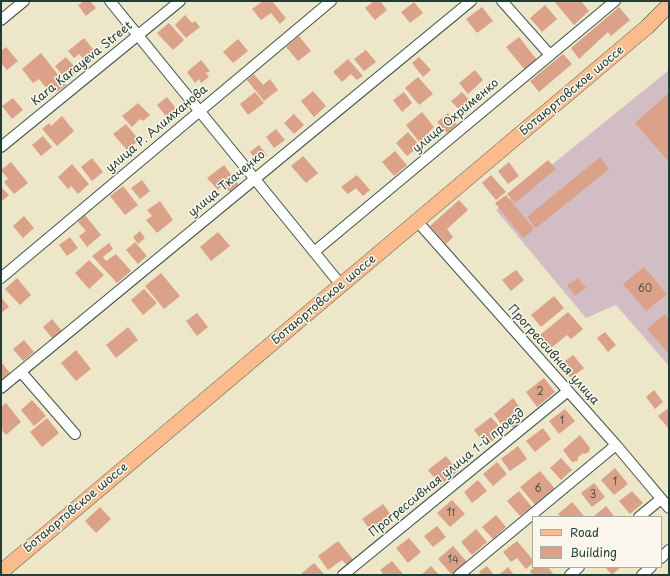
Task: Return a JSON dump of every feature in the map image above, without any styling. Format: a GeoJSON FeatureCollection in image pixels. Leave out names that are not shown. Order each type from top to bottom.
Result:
{"type":"FeatureCollection","features":[{"type":"Feature","properties":{"kind":"main road"},"geometry":{"type":"LineString","coordinates":[[647,27],[669,5]]}},
{"type":"Feature","properties":{"kind":"main road"},"geometry":{"type":"LineString","coordinates":[[647,27],[669,13]]}},
{"type":"Feature","properties":{"kind":"main road","name":"Ботаюртовское шоссе"},"geometry":{"type":"LineString","coordinates":[[1,572],[647,27]]}},
{"type":"Feature","properties":{"kind":"street"},"geometry":{"type":"LineString","coordinates":[[1,20],[24,1]]}},
{"type":"Feature","properties":{"kind":"street"},"geometry":{"type":"LineString","coordinates":[[110,1],[341,285]]}},
{"type":"Feature","properties":{"kind":"street","name":"Kara Karayeva Street"},"geometry":{"type":"LineString","coordinates":[[1,147],[180,1]]}},
{"type":"Feature","properties":{"kind":"street","name":"улица Р. Алимханова"},"geometry":{"type":"LineString","coordinates":[[1,278],[331,1]]}},
{"type":"Feature","properties":{"kind":"street","name":"улица Ткаченко"},"geometry":{"type":"LineString","coordinates":[[1,388],[471,1]]}},
{"type":"Feature","properties":{"kind":"street"},"geometry":{"type":"LineString","coordinates":[[502,1],[550,55]]}},
{"type":"Feature","properties":{"kind":"street","name":"улица Охрименко"},"geometry":{"type":"LineString","coordinates":[[314,252],[615,1]]}},
{"type":"Feature","properties":{"kind":"street","name":"Прогрессивная улица"},"geometry":{"type":"LineString","coordinates":[[417,222],[616,445],[669,508]]}},
{"type":"Feature","properties":{"kind":"street"},"geometry":{"type":"LineString","coordinates":[[21,372],[75,434]]}},
{"type":"Feature","properties":{"kind":"street","name":"Прогрессивная улица 1-й проезд"},"geometry":{"type":"LineString","coordinates":[[343,575],[568,391]]}},
{"type":"Feature","properties":{"kind":"street"},"geometry":{"type":"LineString","coordinates":[[459,575],[616,445]]}},
{"type":"Feature","properties":{"kind":"street"},"geometry":{"type":"LineString","coordinates":[[640,516],[661,499]]}},
{"type":"Feature","properties":{"kind":"street"},"geometry":{"type":"LineString","coordinates":[[570,575],[579,568]]}},
{"type":"Feature","properties":{"kind":"shaded area"},"geometry":{"type":"Polygon","coordinates":[[[669,70],[669,366],[616,305],[586,318],[496,210],[669,70]]]}},
{"type":"Feature","properties":{"kind":"building"},"geometry":{"type":"Polygon","coordinates":[[[81,1],[90,1],[96,8],[86,16],[78,5],[82,3],[81,1]]]}},
{"type":"Feature","properties":{"kind":"building"},"geometry":{"type":"Polygon","coordinates":[[[263,1],[272,1],[286,18],[280,24],[271,13],[261,20],[252,9],[263,1]]]}},
{"type":"Feature","properties":{"kind":"building"},"geometry":{"type":"Polygon","coordinates":[[[374,1],[380,1],[387,10],[375,20],[365,8],[374,1]]]}},
{"type":"Feature","properties":{"kind":"building"},"geometry":{"type":"Polygon","coordinates":[[[554,1],[581,1],[589,11],[574,25],[554,1]]]}},
{"type":"Feature","properties":{"kind":"building"},"geometry":{"type":"Polygon","coordinates":[[[414,2],[423,13],[410,23],[401,12],[414,2]]]}},
{"type":"Feature","properties":{"kind":"building"},"geometry":{"type":"Polygon","coordinates":[[[545,5],[557,19],[542,32],[530,18],[545,5]]]}},
{"type":"Feature","properties":{"kind":"building"},"geometry":{"type":"Polygon","coordinates":[[[482,7],[493,21],[477,33],[466,19],[482,7]]]}},
{"type":"Feature","properties":{"kind":"building"},"geometry":{"type":"Polygon","coordinates":[[[619,7],[630,20],[611,36],[608,32],[579,59],[571,48],[619,7]]]}},
{"type":"Feature","properties":{"kind":"building"},"geometry":{"type":"Polygon","coordinates":[[[185,15],[192,23],[195,21],[200,27],[186,38],[175,25],[185,15]]]}},
{"type":"Feature","properties":{"kind":"building"},"geometry":{"type":"Polygon","coordinates":[[[169,23],[184,40],[173,50],[157,33],[169,23]]]}},
{"type":"Feature","properties":{"kind":"building"},"geometry":{"type":"Polygon","coordinates":[[[299,36],[311,51],[298,61],[286,47],[299,36]]]}},
{"type":"Feature","properties":{"kind":"building"},"geometry":{"type":"Polygon","coordinates":[[[519,37],[537,60],[525,70],[506,47],[519,37]]]}},
{"type":"Feature","properties":{"kind":"building"},"geometry":{"type":"Polygon","coordinates":[[[84,38],[97,54],[87,62],[79,54],[74,58],[68,51],[84,38]]]}},
{"type":"Feature","properties":{"kind":"building"},"geometry":{"type":"Polygon","coordinates":[[[238,39],[248,51],[233,63],[223,52],[238,39]]]}},
{"type":"Feature","properties":{"kind":"building"},"geometry":{"type":"Polygon","coordinates":[[[6,47],[18,61],[7,70],[1,63],[1,51],[6,47]]]}},
{"type":"Feature","properties":{"kind":"building"},"geometry":{"type":"Polygon","coordinates":[[[366,50],[376,62],[364,71],[354,59],[366,50]]]}},
{"type":"Feature","properties":{"kind":"building"},"geometry":{"type":"Polygon","coordinates":[[[41,53],[66,85],[57,92],[52,87],[47,89],[39,79],[33,83],[22,69],[41,53]]]}},
{"type":"Feature","properties":{"kind":"building"},"geometry":{"type":"Polygon","coordinates":[[[563,54],[572,64],[539,92],[530,81],[563,54]]]}},
{"type":"Feature","properties":{"kind":"building"},"geometry":{"type":"Polygon","coordinates":[[[66,57],[78,71],[66,80],[55,66],[66,57]]]}},
{"type":"Feature","properties":{"kind":"building"},"geometry":{"type":"Polygon","coordinates":[[[419,57],[431,70],[423,77],[412,63],[419,57]]]}},
{"type":"Feature","properties":{"kind":"building"},"geometry":{"type":"Polygon","coordinates":[[[348,59],[363,76],[357,80],[351,74],[342,82],[333,72],[348,59]]]}},
{"type":"Feature","properties":{"kind":"building"},"geometry":{"type":"Polygon","coordinates":[[[201,60],[210,71],[206,73],[209,77],[201,83],[199,79],[195,83],[187,72],[201,60]]]}},
{"type":"Feature","properties":{"kind":"building"},"geometry":{"type":"Polygon","coordinates":[[[475,70],[483,80],[468,94],[459,83],[475,70]]]}},
{"type":"Feature","properties":{"kind":"building"},"geometry":{"type":"Polygon","coordinates":[[[254,74],[263,85],[270,79],[278,90],[264,101],[247,80],[254,74]]]}},
{"type":"Feature","properties":{"kind":"building"},"geometry":{"type":"Polygon","coordinates":[[[418,77],[433,94],[419,105],[405,88],[418,77]]]}},
{"type":"Feature","properties":{"kind":"building"},"geometry":{"type":"Polygon","coordinates":[[[313,91],[326,106],[314,117],[301,101],[313,91]]]}},
{"type":"Feature","properties":{"kind":"building"},"geometry":{"type":"Polygon","coordinates":[[[255,92],[264,103],[248,115],[240,104],[255,92]]]}},
{"type":"Feature","properties":{"kind":"building"},"geometry":{"type":"Polygon","coordinates":[[[404,92],[412,103],[402,112],[393,100],[404,92]]]}},
{"type":"Feature","properties":{"kind":"building"},"geometry":{"type":"Polygon","coordinates":[[[462,92],[474,106],[464,115],[451,101],[462,92]]]}},
{"type":"Feature","properties":{"kind":"building"},"geometry":{"type":"Polygon","coordinates":[[[669,93],[669,162],[635,123],[669,93]]]}},
{"type":"Feature","properties":{"kind":"building"},"geometry":{"type":"Polygon","coordinates":[[[167,97],[178,111],[168,119],[157,105],[167,97]]]}},
{"type":"Feature","properties":{"kind":"building"},"geometry":{"type":"Polygon","coordinates":[[[13,98],[23,110],[12,119],[2,106],[13,98]]]}},
{"type":"Feature","properties":{"kind":"building"},"geometry":{"type":"Polygon","coordinates":[[[138,103],[150,115],[143,121],[140,119],[132,127],[122,116],[138,103]]]}},
{"type":"Feature","properties":{"kind":"building"},"geometry":{"type":"Polygon","coordinates":[[[422,112],[434,127],[429,132],[432,135],[420,143],[406,125],[422,112]]]}},
{"type":"Feature","properties":{"kind":"building"},"geometry":{"type":"Polygon","coordinates":[[[448,113],[457,124],[447,133],[437,122],[448,113]]]}},
{"type":"Feature","properties":{"kind":"building"},"geometry":{"type":"Polygon","coordinates":[[[294,114],[304,125],[294,134],[284,123],[294,114]]]}},
{"type":"Feature","properties":{"kind":"building"},"geometry":{"type":"Polygon","coordinates":[[[62,116],[74,131],[57,146],[42,129],[49,123],[51,126],[62,116]]]}},
{"type":"Feature","properties":{"kind":"building"},"geometry":{"type":"Polygon","coordinates":[[[126,124],[139,140],[127,150],[113,134],[126,124]]]}},
{"type":"Feature","properties":{"kind":"building"},"geometry":{"type":"Polygon","coordinates":[[[276,129],[285,140],[274,148],[266,137],[276,129]]]}},
{"type":"Feature","properties":{"kind":"building"},"geometry":{"type":"Polygon","coordinates":[[[408,132],[420,146],[407,156],[396,143],[408,132]]]}},
{"type":"Feature","properties":{"kind":"building"},"geometry":{"type":"Polygon","coordinates":[[[43,136],[52,147],[41,156],[32,145],[43,136]]]}},
{"type":"Feature","properties":{"kind":"building"},"geometry":{"type":"Polygon","coordinates":[[[259,145],[267,155],[258,163],[250,152],[259,145]]]}},
{"type":"Feature","properties":{"kind":"building"},"geometry":{"type":"Polygon","coordinates":[[[395,151],[407,165],[394,176],[382,162],[395,151]]]}},
{"type":"Feature","properties":{"kind":"building"},"geometry":{"type":"Polygon","coordinates":[[[303,156],[318,173],[306,183],[291,166],[303,156]]]}},
{"type":"Feature","properties":{"kind":"building"},"geometry":{"type":"Polygon","coordinates":[[[600,157],[609,169],[536,228],[527,217],[600,157]]]}},
{"type":"Feature","properties":{"kind":"building"},"geometry":{"type":"Polygon","coordinates":[[[92,158],[103,172],[92,181],[81,167],[92,158]]]}},
{"type":"Feature","properties":{"kind":"building"},"geometry":{"type":"Polygon","coordinates":[[[548,160],[556,169],[515,203],[507,194],[548,160]]]}},
{"type":"Feature","properties":{"kind":"building"},"geometry":{"type":"Polygon","coordinates":[[[11,162],[28,183],[14,194],[4,182],[8,179],[1,170],[11,162]]]}},
{"type":"Feature","properties":{"kind":"building"},"geometry":{"type":"Polygon","coordinates":[[[509,162],[519,176],[508,184],[498,171],[509,162]]]}},
{"type":"Feature","properties":{"kind":"building"},"geometry":{"type":"Polygon","coordinates":[[[72,164],[89,184],[78,194],[71,186],[68,189],[58,177],[72,164]]]}},
{"type":"Feature","properties":{"kind":"building"},"geometry":{"type":"Polygon","coordinates":[[[224,165],[239,185],[230,192],[223,185],[218,190],[207,178],[224,165]]]}},
{"type":"Feature","properties":{"kind":"building"},"geometry":{"type":"Polygon","coordinates":[[[357,175],[370,190],[363,196],[356,188],[348,194],[341,187],[357,175]]]}},
{"type":"Feature","properties":{"kind":"building"},"geometry":{"type":"Polygon","coordinates":[[[491,175],[506,192],[496,200],[482,183],[491,175]]]}},
{"type":"Feature","properties":{"kind":"building"},"geometry":{"type":"Polygon","coordinates":[[[142,180],[150,191],[140,199],[131,188],[142,180]]]}},
{"type":"Feature","properties":{"kind":"building"},"geometry":{"type":"Polygon","coordinates":[[[123,186],[138,205],[125,215],[110,196],[123,186]]]}},
{"type":"Feature","properties":{"kind":"building"},"geometry":{"type":"Polygon","coordinates":[[[1,187],[9,195],[1,202],[1,187]]]}},
{"type":"Feature","properties":{"kind":"building"},"geometry":{"type":"Polygon","coordinates":[[[506,195],[534,229],[523,238],[495,203],[506,195]]]}},
{"type":"Feature","properties":{"kind":"building"},"geometry":{"type":"Polygon","coordinates":[[[459,200],[468,210],[447,229],[453,237],[446,244],[430,226],[459,200]]]}},
{"type":"Feature","properties":{"kind":"building"},"geometry":{"type":"Polygon","coordinates":[[[160,201],[173,220],[157,233],[146,220],[152,216],[147,210],[160,201]]]}},
{"type":"Feature","properties":{"kind":"building"},"geometry":{"type":"Polygon","coordinates":[[[85,215],[101,235],[87,247],[79,236],[86,231],[78,222],[85,215]]]}},
{"type":"Feature","properties":{"kind":"building"},"geometry":{"type":"Polygon","coordinates":[[[24,216],[34,228],[23,238],[13,226],[24,216]]]}},
{"type":"Feature","properties":{"kind":"building"},"geometry":{"type":"Polygon","coordinates":[[[140,231],[145,238],[138,244],[133,237],[140,231]]]}},
{"type":"Feature","properties":{"kind":"building"},"geometry":{"type":"Polygon","coordinates":[[[218,232],[230,246],[211,261],[200,247],[218,232]]]}},
{"type":"Feature","properties":{"kind":"building"},"geometry":{"type":"Polygon","coordinates":[[[70,237],[78,248],[67,256],[59,245],[70,237]]]}},
{"type":"Feature","properties":{"kind":"building"},"geometry":{"type":"Polygon","coordinates":[[[135,242],[147,256],[138,264],[126,250],[135,242]]]}},
{"type":"Feature","properties":{"kind":"building"},"geometry":{"type":"Polygon","coordinates":[[[109,243],[113,249],[103,257],[106,261],[116,254],[131,271],[117,283],[92,256],[109,243]]]}},
{"type":"Feature","properties":{"kind":"building"},"geometry":{"type":"Polygon","coordinates":[[[89,260],[104,275],[89,289],[75,273],[89,260]]]}},
{"type":"Feature","properties":{"kind":"building"},"geometry":{"type":"Polygon","coordinates":[[[644,267],[667,294],[646,311],[623,284],[644,267]]]}},
{"type":"Feature","properties":{"kind":"building"},"geometry":{"type":"Polygon","coordinates":[[[516,270],[524,280],[511,291],[502,280],[516,270]]]}},
{"type":"Feature","properties":{"kind":"building"},"geometry":{"type":"Polygon","coordinates":[[[161,273],[180,296],[164,309],[145,286],[161,273]]]}},
{"type":"Feature","properties":{"kind":"building"},"geometry":{"type":"Polygon","coordinates":[[[17,278],[31,295],[20,305],[5,289],[17,278]]]}},
{"type":"Feature","properties":{"kind":"building"},"geometry":{"type":"Polygon","coordinates":[[[578,278],[586,288],[575,296],[567,285],[578,278]]]}},
{"type":"Feature","properties":{"kind":"building"},"geometry":{"type":"Polygon","coordinates":[[[144,289],[157,303],[143,315],[131,300],[144,289]]]}},
{"type":"Feature","properties":{"kind":"building"},"geometry":{"type":"Polygon","coordinates":[[[554,296],[564,308],[541,327],[531,315],[554,296]]]}},
{"type":"Feature","properties":{"kind":"building"},"geometry":{"type":"Polygon","coordinates":[[[1,297],[9,307],[1,313],[1,297]]]}},
{"type":"Feature","properties":{"kind":"building"},"geometry":{"type":"Polygon","coordinates":[[[568,312],[583,329],[571,339],[567,335],[550,349],[540,335],[568,312]]]}},
{"type":"Feature","properties":{"kind":"building"},"geometry":{"type":"Polygon","coordinates":[[[197,313],[208,327],[197,336],[186,321],[197,313]]]}},
{"type":"Feature","properties":{"kind":"building"},"geometry":{"type":"Polygon","coordinates":[[[665,314],[669,320],[669,354],[647,329],[665,314]]]}},
{"type":"Feature","properties":{"kind":"building"},"geometry":{"type":"Polygon","coordinates":[[[52,319],[62,331],[53,339],[43,327],[52,319]]]}},
{"type":"Feature","properties":{"kind":"building"},"geometry":{"type":"Polygon","coordinates":[[[128,327],[138,340],[116,358],[106,345],[128,327]]]}},
{"type":"Feature","properties":{"kind":"building"},"geometry":{"type":"Polygon","coordinates":[[[605,332],[616,345],[608,352],[597,338],[605,332]]]}},
{"type":"Feature","properties":{"kind":"building"},"geometry":{"type":"Polygon","coordinates":[[[24,340],[34,352],[23,361],[13,349],[24,340]]]}},
{"type":"Feature","properties":{"kind":"building"},"geometry":{"type":"Polygon","coordinates":[[[76,350],[91,369],[76,381],[61,363],[76,350]]]}},
{"type":"Feature","properties":{"kind":"building"},"geometry":{"type":"Polygon","coordinates":[[[573,355],[584,368],[571,378],[560,365],[573,355]]]}},
{"type":"Feature","properties":{"kind":"building"},"geometry":{"type":"Polygon","coordinates":[[[1,362],[10,373],[1,381],[1,362]]]}},
{"type":"Feature","properties":{"kind":"building"},"geometry":{"type":"Polygon","coordinates":[[[544,378],[555,392],[537,407],[526,392],[544,378]]]}},
{"type":"Feature","properties":{"kind":"building"},"geometry":{"type":"Polygon","coordinates":[[[654,390],[663,402],[655,409],[646,397],[654,390]]]}},
{"type":"Feature","properties":{"kind":"building"},"geometry":{"type":"Polygon","coordinates":[[[513,398],[524,413],[518,418],[521,422],[513,428],[509,424],[504,428],[494,414],[513,398]]]}},
{"type":"Feature","properties":{"kind":"building"},"geometry":{"type":"Polygon","coordinates":[[[32,400],[46,416],[34,426],[21,410],[32,400]]]}},
{"type":"Feature","properties":{"kind":"building"},"geometry":{"type":"Polygon","coordinates":[[[6,403],[21,422],[6,435],[1,429],[1,407],[6,403]]]}},
{"type":"Feature","properties":{"kind":"building"},"geometry":{"type":"Polygon","coordinates":[[[565,409],[575,421],[559,434],[549,421],[565,409]]]}},
{"type":"Feature","properties":{"kind":"building"},"geometry":{"type":"Polygon","coordinates":[[[667,409],[669,411],[668,428],[658,416],[667,409]]]}},
{"type":"Feature","properties":{"kind":"building"},"geometry":{"type":"Polygon","coordinates":[[[491,417],[504,432],[486,446],[474,430],[491,417]]]}},
{"type":"Feature","properties":{"kind":"building"},"geometry":{"type":"Polygon","coordinates":[[[47,418],[59,433],[42,447],[30,432],[47,418]]]}},
{"type":"Feature","properties":{"kind":"building"},"geometry":{"type":"Polygon","coordinates":[[[543,428],[551,439],[535,452],[526,441],[543,428]]]}},
{"type":"Feature","properties":{"kind":"building"},"geometry":{"type":"Polygon","coordinates":[[[580,435],[590,448],[589,452],[583,453],[578,457],[577,461],[572,462],[563,450],[580,435]]]}},
{"type":"Feature","properties":{"kind":"building"},"geometry":{"type":"Polygon","coordinates":[[[518,446],[527,459],[510,471],[501,459],[518,446]]]}},
{"type":"Feature","properties":{"kind":"building"},"geometry":{"type":"Polygon","coordinates":[[[446,456],[458,471],[440,485],[428,470],[446,456]]]}},
{"type":"Feature","properties":{"kind":"building"},"geometry":{"type":"Polygon","coordinates":[[[561,458],[572,470],[561,480],[550,468],[561,458]]]}},
{"type":"Feature","properties":{"kind":"building"},"geometry":{"type":"Polygon","coordinates":[[[497,462],[507,474],[493,486],[483,474],[497,462]]]}},
{"type":"Feature","properties":{"kind":"building"},"geometry":{"type":"Polygon","coordinates":[[[615,468],[628,484],[614,495],[601,480],[615,468]]]}},
{"type":"Feature","properties":{"kind":"building"},"geometry":{"type":"Polygon","coordinates":[[[540,471],[556,490],[536,506],[520,487],[540,471]]]}},
{"type":"Feature","properties":{"kind":"building"},"geometry":{"type":"Polygon","coordinates":[[[478,480],[487,491],[472,503],[464,492],[478,480]]]}},
{"type":"Feature","properties":{"kind":"building"},"geometry":{"type":"Polygon","coordinates":[[[594,483],[605,497],[592,507],[581,493],[594,483]]]}},
{"type":"Feature","properties":{"kind":"building"},"geometry":{"type":"Polygon","coordinates":[[[519,491],[532,507],[520,516],[507,501],[519,491]]]}},
{"type":"Feature","properties":{"kind":"building"},"geometry":{"type":"Polygon","coordinates":[[[632,491],[643,503],[630,514],[619,501],[632,491]]]}},
{"type":"Feature","properties":{"kind":"building"},"geometry":{"type":"Polygon","coordinates":[[[452,500],[465,514],[450,527],[437,513],[452,500]]]}},
{"type":"Feature","properties":{"kind":"building"},"geometry":{"type":"Polygon","coordinates":[[[572,502],[584,516],[560,516],[558,514],[572,502]]]}},
{"type":"Feature","properties":{"kind":"building"},"geometry":{"type":"Polygon","coordinates":[[[383,504],[392,516],[371,531],[362,519],[383,504]]]}},
{"type":"Feature","properties":{"kind":"building"},"geometry":{"type":"Polygon","coordinates":[[[606,506],[614,516],[594,516],[606,506]]]}},
{"type":"Feature","properties":{"kind":"building"},"geometry":{"type":"Polygon","coordinates":[[[100,507],[111,519],[96,533],[85,521],[100,507]]]}},
{"type":"Feature","properties":{"kind":"building"},"geometry":{"type":"Polygon","coordinates":[[[496,515],[506,527],[493,539],[482,527],[496,515]]]}},
{"type":"Feature","properties":{"kind":"building"},"geometry":{"type":"Polygon","coordinates":[[[437,526],[446,537],[433,547],[424,536],[437,526]]]}},
{"type":"Feature","properties":{"kind":"building"},"geometry":{"type":"Polygon","coordinates":[[[476,529],[487,542],[472,555],[461,542],[476,529]]]}},
{"type":"Feature","properties":{"kind":"building"},"geometry":{"type":"Polygon","coordinates":[[[409,538],[421,552],[408,563],[396,548],[409,538]]]}},
{"type":"Feature","properties":{"kind":"building"},"geometry":{"type":"Polygon","coordinates":[[[338,541],[355,562],[349,567],[342,560],[328,570],[318,556],[338,541]]]}},
{"type":"Feature","properties":{"kind":"building"},"geometry":{"type":"Polygon","coordinates":[[[517,541],[532,559],[532,564],[526,569],[517,558],[511,562],[503,552],[517,541]]]}},
{"type":"Feature","properties":{"kind":"building"},"geometry":{"type":"Polygon","coordinates":[[[453,546],[467,562],[452,575],[438,559],[453,546]]]}},
{"type":"Feature","properties":{"kind":"building"},"geometry":{"type":"Polygon","coordinates":[[[392,561],[403,574],[380,575],[383,573],[380,570],[392,561]]]}},
{"type":"Feature","properties":{"kind":"building"},"geometry":{"type":"Polygon","coordinates":[[[314,563],[325,575],[301,574],[314,563]]]}},
{"type":"Feature","properties":{"kind":"building"},"geometry":{"type":"Polygon","coordinates":[[[431,566],[439,575],[421,575],[431,566]]]}},
{"type":"Feature","properties":{"kind":"building"},"geometry":{"type":"Polygon","coordinates":[[[487,566],[494,575],[481,575],[479,572],[487,566]]]}},
{"type":"Feature","properties":{"kind":"building"},"geometry":{"type":"Polygon","coordinates":[[[508,567],[514,575],[499,575],[508,567]]]}},
{"type":"Feature","properties":{"kind":"building"},"geometry":{"type":"Polygon","coordinates":[[[534,568],[549,568],[554,575],[532,575],[530,571],[534,568]]]}},
{"type":"Feature","properties":{"kind":"building"},"geometry":{"type":"Polygon","coordinates":[[[606,568],[620,568],[612,575],[606,568]]]}}]}
